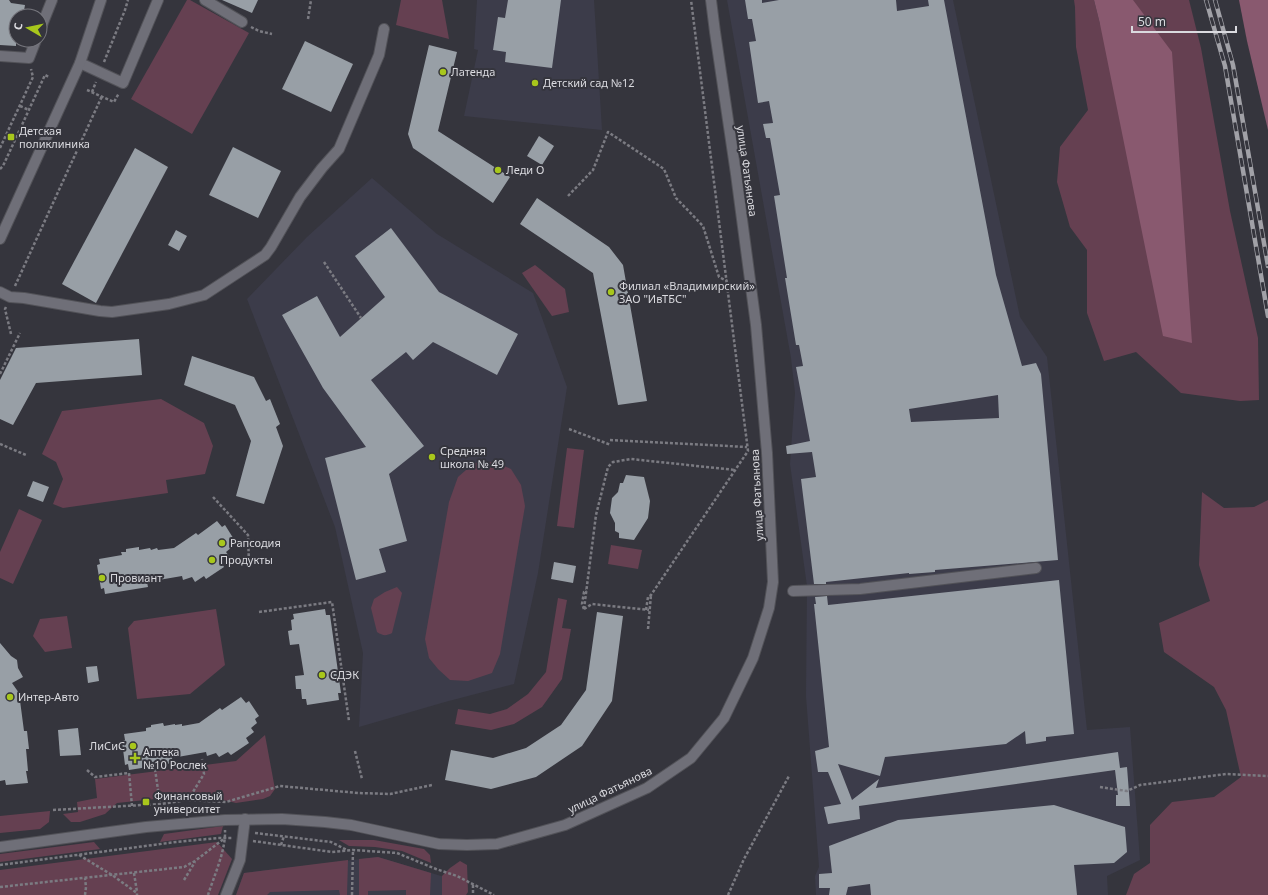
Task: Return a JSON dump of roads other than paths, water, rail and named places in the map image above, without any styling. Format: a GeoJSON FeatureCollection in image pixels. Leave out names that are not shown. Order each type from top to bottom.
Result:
{"type":"FeatureCollection","features":[{"type":"Feature","properties":{"kind":"street"},"geometry":{"type":"LineString","coordinates":[[48,10],[52,0]]}},
{"type":"Feature","properties":{"kind":"street"},"geometry":{"type":"LineString","coordinates":[[0,239],[80,63],[101,0]]}},
{"type":"Feature","properties":{"kind":"street"},"geometry":{"type":"LineString","coordinates":[[80,63],[123,83],[158,0]]}},
{"type":"Feature","properties":{"kind":"street"},"geometry":{"type":"LineString","coordinates":[[205,0],[242,22]]}},
{"type":"Feature","properties":{"kind":"street","name":"улица Фатьянова"},"geometry":{"type":"LineString","coordinates":[[0,848],[146,827],[245,819],[282,819],[351,825],[439,844],[467,846],[497,844],[565,825],[647,788],[691,758],[724,718],[753,658],[770,608],[773,582],[765,425],[756,325],[711,0]]}},
{"type":"Feature","properties":{"kind":"street"},"geometry":{"type":"LineString","coordinates":[[0,292],[10,297],[112,312],[169,304],[204,295],[265,255],[300,197],[339,148],[378,55],[384,29]]}},
{"type":"Feature","properties":{"kind":"street"},"geometry":{"type":"LineString","coordinates":[[0,56],[29,58],[33,48]]}},
{"type":"Feature","properties":{"kind":"street"},"geometry":{"type":"LineString","coordinates":[[793,591],[860,589],[1036,568]]}},
{"type":"Feature","properties":{"kind":"street"},"geometry":{"type":"LineString","coordinates":[[226,895],[240,860],[245,819]]}},
{"type":"Feature","properties":{"kind":"railway"},"geometry":{"type":"LineString","coordinates":[[1206,0],[1225,66],[1268,316]]}},
{"type":"Feature","properties":{"kind":"railway"},"geometry":{"type":"LineString","coordinates":[[1215,0],[1233,65],[1268,266]]}},
{"type":"Feature","properties":{"kind":"place","name":"Латенда"},"geometry":{"type":"Point","coordinates":[443,72]}},
{"type":"Feature","properties":{"kind":"place","name":"Детский сад №12"},"geometry":{"type":"Point","coordinates":[535,83]}},
{"type":"Feature","properties":{"kind":"place","name":"Детская поликлиника"},"geometry":{"type":"Point","coordinates":[11,137]}},
{"type":"Feature","properties":{"kind":"place","name":"Леди О"},"geometry":{"type":"Point","coordinates":[498,170]}},
{"type":"Feature","properties":{"kind":"place","name":"Филиал «Владимирский» ЗАО \"ИвТБС\""},"geometry":{"type":"Point","coordinates":[611,292]}},
{"type":"Feature","properties":{"kind":"place","name":"Средняя школа № 49"},"geometry":{"type":"Point","coordinates":[432,457]}},
{"type":"Feature","properties":{"kind":"place","name":"Рапсодия"},"geometry":{"type":"Point","coordinates":[222,543]}},
{"type":"Feature","properties":{"kind":"place","name":"Продукты"},"geometry":{"type":"Point","coordinates":[212,560]}},
{"type":"Feature","properties":{"kind":"place","name":"Провиант"},"geometry":{"type":"Point","coordinates":[102,578]}},
{"type":"Feature","properties":{"kind":"place","name":"СДЭК"},"geometry":{"type":"Point","coordinates":[322,675]}},
{"type":"Feature","properties":{"kind":"place","name":"Интер-Авто"},"geometry":{"type":"Point","coordinates":[10,697]}},
{"type":"Feature","properties":{"kind":"place","name":"ЛиСиС"},"geometry":{"type":"Point","coordinates":[133,746]}},
{"type":"Feature","properties":{"kind":"place","name":"Аптека №10 Рослек"},"geometry":{"type":"Point","coordinates":[135,758]}},
{"type":"Feature","properties":{"kind":"place","name":"Финансовый университет"},"geometry":{"type":"Point","coordinates":[146,802]}}]}
